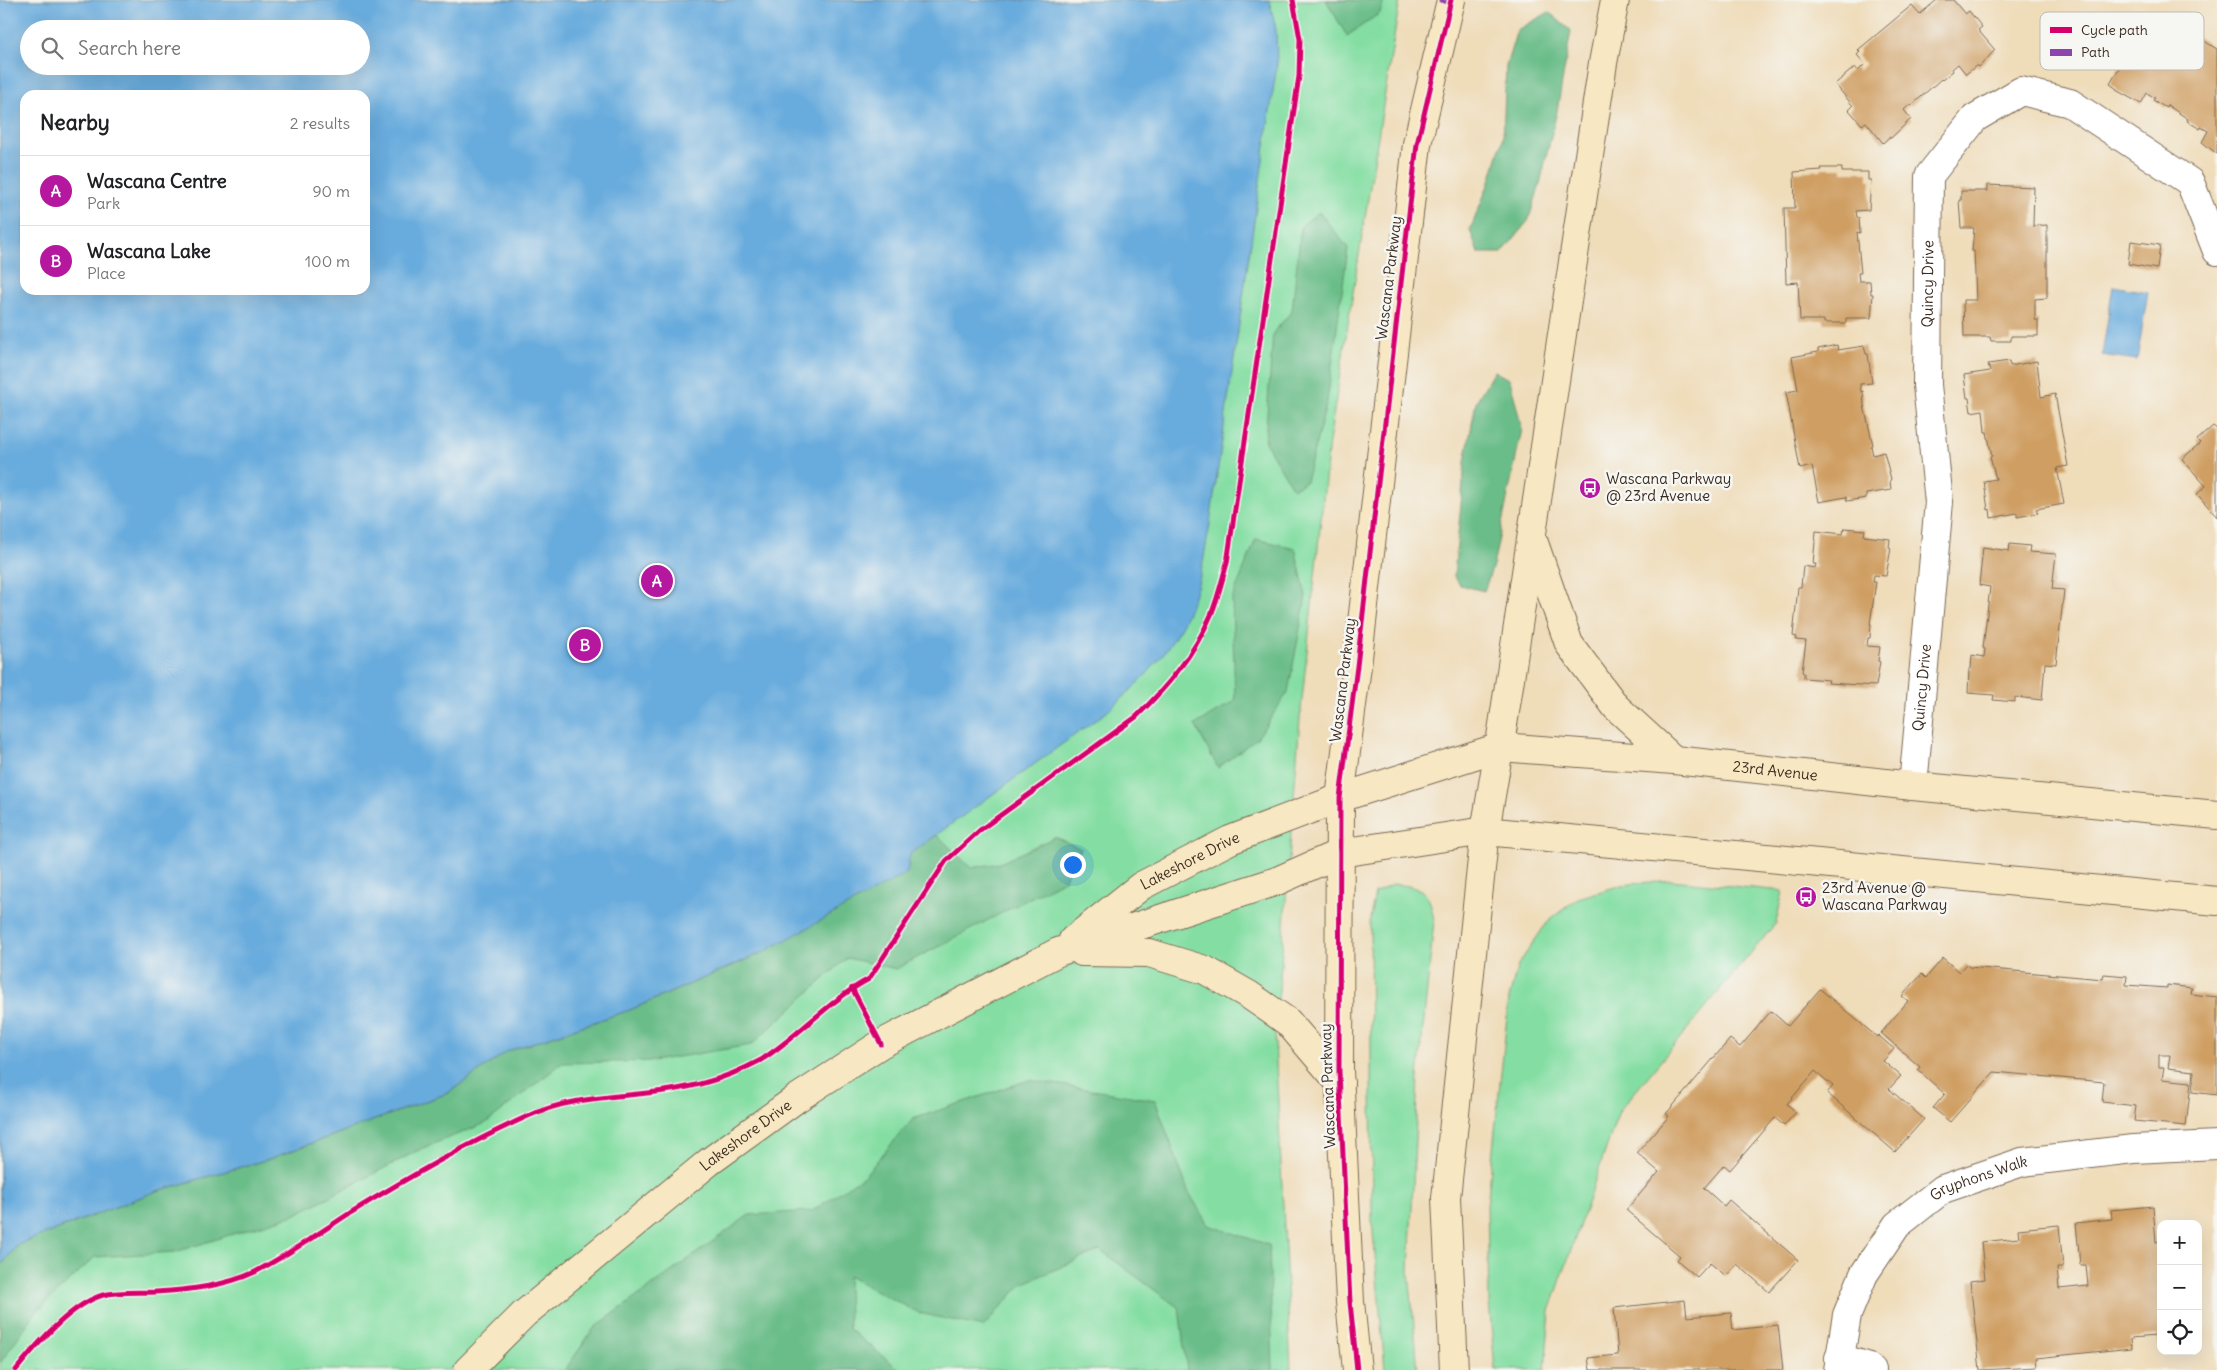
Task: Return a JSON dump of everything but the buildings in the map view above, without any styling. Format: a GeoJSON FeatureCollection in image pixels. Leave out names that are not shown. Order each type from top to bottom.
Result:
{"type":"FeatureCollection","features":[{"type":"Feature","properties":{"kind":"main road","name":"Wascana Parkway"},"geometry":{"type":"LineString","coordinates":[[1356,1370],[1350,1302],[1340,1084],[1340,798],[1360,647],[1417,144],[1451,0]]}},
{"type":"Feature","properties":{"kind":"main road"},"geometry":{"type":"LineString","coordinates":[[1454,1370],[1446,1198],[1485,831],[1532,539],[1603,63],[1615,0]]}},
{"type":"Feature","properties":{"kind":"main road"},"geometry":{"type":"LineString","coordinates":[[1532,539],[1570,644],[1616,707],[1674,760]]}},
{"type":"Feature","properties":{"kind":"main road","name":"23rd Avenue"},"geometry":{"type":"LineString","coordinates":[[1340,798],[1500,747],[1674,760],[1913,786],[2217,815]]}},
{"type":"Feature","properties":{"kind":"main road","name":"Lakeshore Drive"},"geometry":{"type":"LineString","coordinates":[[1058,952],[1141,886],[1230,840],[1340,798]]}},
{"type":"Feature","properties":{"kind":"main road"},"geometry":{"type":"LineString","coordinates":[[1340,853],[1485,831],[2217,901]]}},
{"type":"Feature","properties":{"kind":"main road","name":"Lakeshore Drive"},"geometry":{"type":"LineString","coordinates":[[468,1370],[524,1314],[709,1162],[796,1098],[882,1044],[1058,952],[1276,881],[1340,853]]}},
{"type":"Feature","properties":{"kind":"main road"},"geometry":{"type":"LineString","coordinates":[[1058,952],[1149,953],[1205,970],[1249,995],[1288,1022],[1340,1084]]}},
{"type":"Feature","properties":{"kind":"street","name":"Quincy Drive"},"geometry":{"type":"LineString","coordinates":[[1913,786],[1939,502],[1927,385],[1929,176],[1975,118],[2021,91],[2070,102],[2190,182],[2217,251]]}},
{"type":"Feature","properties":{"kind":"street","name":"Gryphons Walk"},"geometry":{"type":"LineString","coordinates":[[1872,1370],[1866,1366],[1839,1364],[1847,1315],[1864,1274],[1897,1225],[1943,1189],[2022,1162],[2133,1149],[2217,1145]]}},
{"type":"Feature","properties":{"kind":"green space"},"geometry":{"type":"Polygon","coordinates":[[[0,0],[1400,0],[1329,442],[1300,719],[1275,1041],[1291,1370],[0,1370],[0,0]]]}},
{"type":"Feature","properties":{"kind":"green space"},"geometry":{"type":"Polygon","coordinates":[[[1326,0],[1384,0],[1380,13],[1347,36],[1326,0]]]}},
{"type":"Feature","properties":{"kind":"green space"},"geometry":{"type":"Polygon","coordinates":[[[1549,12],[1571,31],[1557,111],[1539,188],[1528,221],[1502,253],[1478,253],[1470,230],[1491,178],[1503,138],[1506,66],[1517,30],[1549,12]]]}},
{"type":"Feature","properties":{"kind":"green space"},"geometry":{"type":"Polygon","coordinates":[[[1319,212],[1348,248],[1327,401],[1306,481],[1293,489],[1265,442],[1273,333],[1292,311],[1301,226],[1319,212]]]}},
{"type":"Feature","properties":{"kind":"green space"},"geometry":{"type":"Polygon","coordinates":[[[1494,371],[1510,380],[1522,429],[1493,566],[1484,591],[1460,585],[1454,576],[1465,462],[1476,402],[1494,371]]]}},
{"type":"Feature","properties":{"kind":"green space"},"geometry":{"type":"Polygon","coordinates":[[[1256,539],[1295,548],[1306,596],[1288,692],[1258,737],[1218,768],[1195,725],[1235,701],[1232,599],[1256,539]]]}},
{"type":"Feature","properties":{"kind":"green space"},"geometry":{"type":"Polygon","coordinates":[[[937,835],[971,868],[1000,863],[1055,837],[1081,849],[1064,880],[896,969],[847,958],[751,1045],[653,1061],[562,1063],[486,1123],[423,1148],[294,1215],[175,1252],[95,1257],[36,1312],[0,1363],[0,1266],[19,1244],[157,1191],[269,1159],[448,1093],[508,1051],[630,1010],[764,952],[937,835]]]}},
{"type":"Feature","properties":{"kind":"green space"},"geometry":{"type":"Polygon","coordinates":[[[1670,880],[1783,891],[1776,923],[1619,1111],[1550,1311],[1545,1370],[1495,1370],[1489,1302],[1487,1206],[1509,998],[1518,965],[1548,921],[1578,898],[1622,885],[1670,880]]]}},
{"type":"Feature","properties":{"kind":"green space"},"geometry":{"type":"Polygon","coordinates":[[[1394,884],[1413,887],[1424,892],[1430,903],[1434,921],[1418,1077],[1409,1271],[1418,1370],[1385,1370],[1372,1221],[1370,918],[1375,893],[1394,884]]]}},
{"type":"Feature","properties":{"kind":"green space"},"geometry":{"type":"Polygon","coordinates":[[[1029,1080],[1155,1100],[1188,1191],[1208,1225],[1269,1245],[1273,1370],[1187,1370],[1179,1308],[1100,1250],[1022,1284],[983,1327],[919,1313],[848,1276],[849,1329],[900,1370],[565,1370],[594,1328],[749,1215],[812,1211],[864,1176],[913,1119],[1029,1080]]]}},
{"type":"Feature","properties":{"kind":"water"},"geometry":{"type":"Polygon","coordinates":[[[0,0],[1269,0],[1276,29],[1277,64],[1209,530],[1197,587],[1183,624],[1162,655],[1137,684],[1108,711],[910,854],[907,873],[764,952],[630,1010],[508,1051],[448,1093],[269,1159],[157,1191],[19,1244],[0,1266],[0,0]]]}},
{"type":"Feature","properties":{"kind":"water"},"geometry":{"type":"Polygon","coordinates":[[[2113,286],[2148,292],[2137,360],[2102,355],[2113,286]]]}},
{"type":"Feature","properties":{"kind":"marked path"},"geometry":{"type":"LineString","coordinates":[[1439,0],[1450,3]]}},
{"type":"Feature","properties":{"kind":"cycle path"},"geometry":{"type":"LineString","coordinates":[[16,1370],[55,1326],[91,1300],[103,1295],[116,1293],[168,1291],[207,1286],[232,1281],[255,1272],[415,1174],[528,1116],[572,1102],[685,1088],[721,1078],[761,1060],[841,997],[869,979],[946,861],[980,830],[1136,717],[1158,694],[1179,670],[1204,630],[1216,602],[1227,563],[1299,76],[1300,39],[1293,0]]}},
{"type":"Feature","properties":{"kind":"cycle path"},"geometry":{"type":"LineString","coordinates":[[1357,1370],[1350,1302],[1339,1071],[1340,798],[1417,144],[1451,0]]}},
{"type":"Feature","properties":{"kind":"cycle path"},"geometry":{"type":"LineString","coordinates":[[852,988],[881,1044]]}},
{"type":"Feature","properties":{"kind":"place","name":"Wascana Parkway @ 23rd Avenue"},"geometry":{"type":"Point","coordinates":[1590,488]}},
{"type":"Feature","properties":{"kind":"place","name":"Wascana Centre"},"geometry":{"type":"Point","coordinates":[657,581]}},
{"type":"Feature","properties":{"kind":"place","name":"Wascana Lake"},"geometry":{"type":"Point","coordinates":[585,645]}},
{"type":"Feature","properties":{"kind":"place","name":"23rd Avenue @ Wascana Parkway"},"geometry":{"type":"Point","coordinates":[1806,897]}}]}
